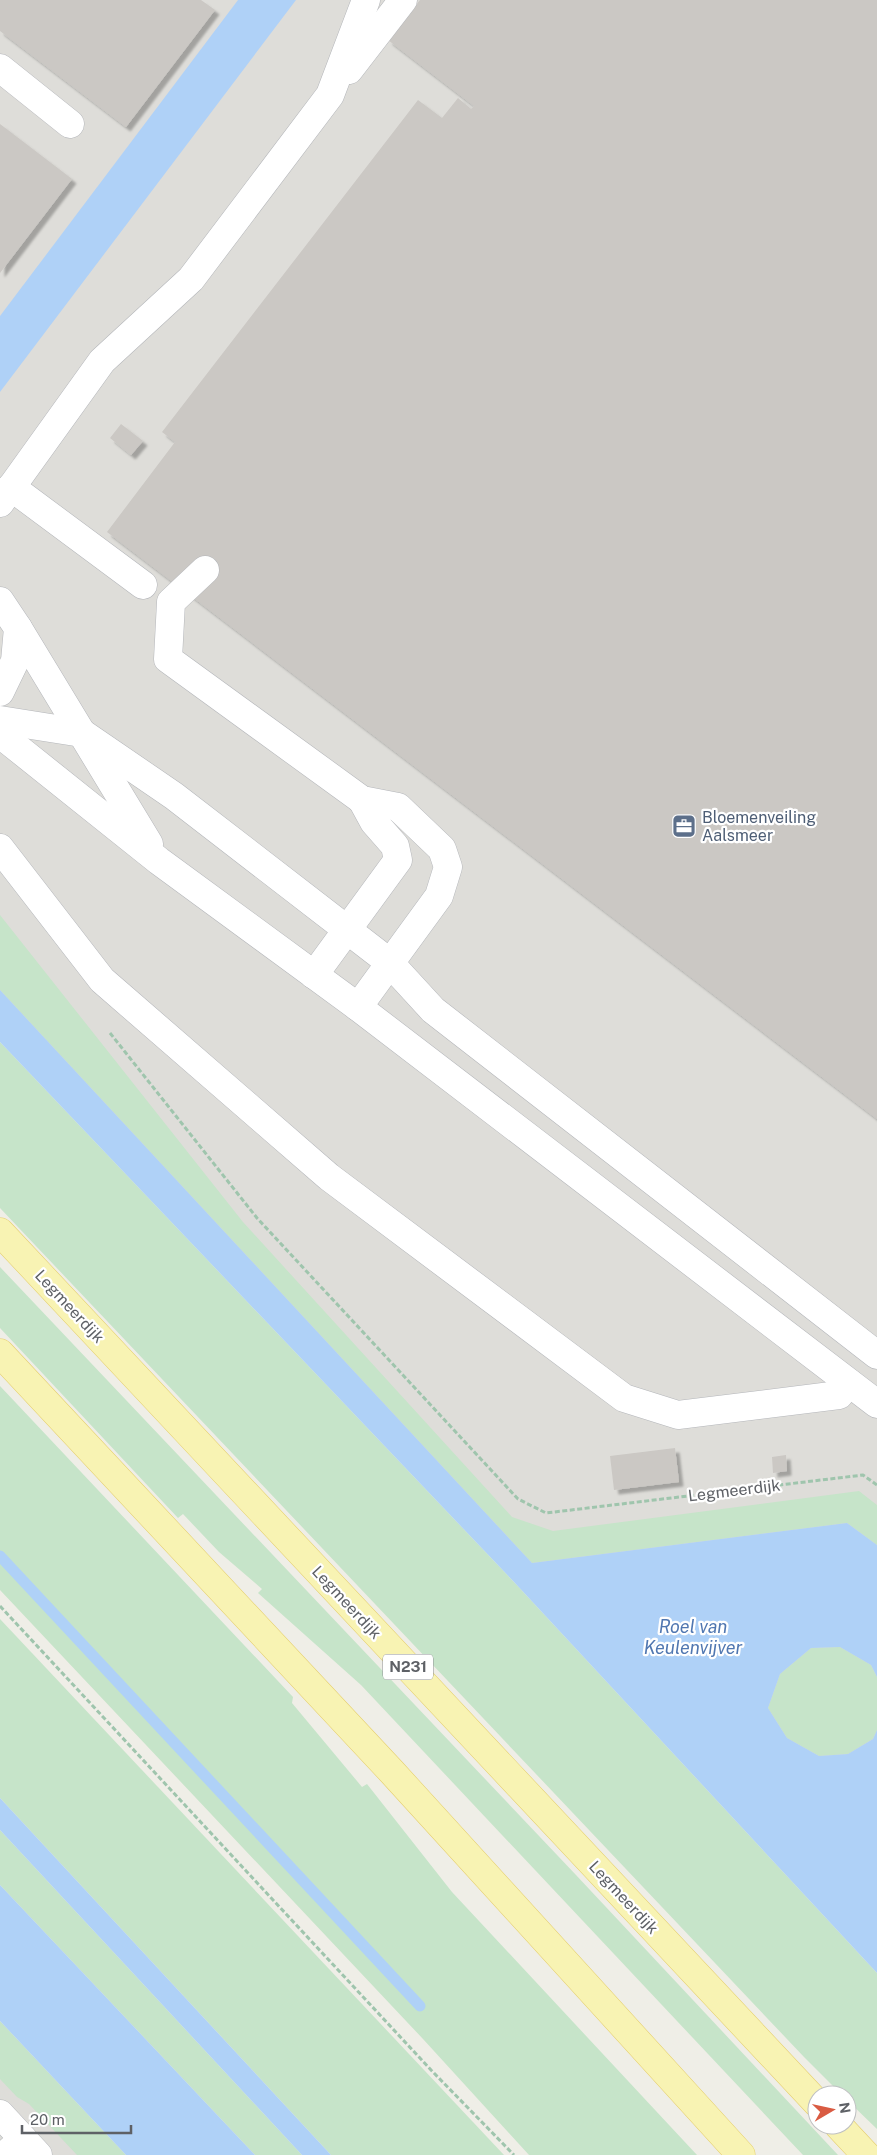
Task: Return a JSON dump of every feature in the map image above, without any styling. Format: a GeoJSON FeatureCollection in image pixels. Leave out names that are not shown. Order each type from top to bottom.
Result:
{"type":"FeatureCollection","features":[{"type":"Feature","properties":{"kind":"main road","name":"Legmeerdijk"},"geometry":{"type":"LineString","coordinates":[[0,1232],[807,2092]]}},
{"type":"Feature","properties":{"kind":"main road"},"geometry":{"type":"LineString","coordinates":[[0,1353],[399,1779],[741,2155]]}},
{"type":"Feature","properties":{"kind":"main road"},"geometry":{"type":"LineString","coordinates":[[847,2135],[866,2155]]}},
{"type":"Feature","properties":{"kind":"street"},"geometry":{"type":"LineString","coordinates":[[330,95],[366,0]]}},
{"type":"Feature","properties":{"kind":"street"},"geometry":{"type":"LineString","coordinates":[[143,585],[6,495],[102,362],[191,279],[403,0]]}},
{"type":"Feature","properties":{"kind":"street"},"geometry":{"type":"LineString","coordinates":[[0,68],[70,124]]}},
{"type":"Feature","properties":{"kind":"street"},"geometry":{"type":"LineString","coordinates":[[205,570],[171,602],[168,659],[362,800],[398,807],[442,849],[448,867],[439,896],[358,1007]]}},
{"type":"Feature","properties":{"kind":"street"},"geometry":{"type":"LineString","coordinates":[[0,601],[159,861]]}},
{"type":"Feature","properties":{"kind":"street"},"geometry":{"type":"LineString","coordinates":[[0,692],[15,661],[18,628]]}},
{"type":"Feature","properties":{"kind":"street"},"geometry":{"type":"LineString","coordinates":[[0,720],[82,733],[174,796],[389,962],[433,1010],[877,1355]]}},
{"type":"Feature","properties":{"kind":"street"},"geometry":{"type":"LineString","coordinates":[[0,734],[159,861],[358,1007],[877,1404]]}},
{"type":"Feature","properties":{"kind":"street"},"geometry":{"type":"LineString","coordinates":[[314,975],[398,860],[395,846],[374,822],[362,800]]}},
{"type":"Feature","properties":{"kind":"street"},"geometry":{"type":"LineString","coordinates":[[0,848],[102,980],[329,1177],[624,1398],[678,1415],[838,1395],[850,1383]]}},
{"type":"Feature","properties":{"kind":"street"},"geometry":{"type":"LineString","coordinates":[[0,2114],[22,2150]]}},
{"type":"Feature","properties":{"kind":"path","name":"Legmeerdijk"},"geometry":{"type":"LineString","coordinates":[[104,1025],[257,1218],[518,1499],[546,1513],[864,1475],[877,1485]]}},
{"type":"Feature","properties":{"kind":"path"},"geometry":{"type":"LineString","coordinates":[[0,1606],[432,2070],[514,2155]]}},
{"type":"Feature","properties":{"kind":"shaded area"},"geometry":{"type":"Polygon","coordinates":[[[0,0],[877,0],[877,1949],[0,1024],[0,0]]]}},
{"type":"Feature","properties":{"kind":"shaded area"},"geometry":{"type":"Polygon","coordinates":[[[0,2056],[91,2155],[0,2155],[0,2056]]]}},
{"type":"Feature","properties":{"kind":"green space"},"geometry":{"type":"Polygon","coordinates":[[[0,915],[243,1222],[512,1517],[553,1531],[859,1491],[877,1505],[877,1545],[847,1523],[532,1563],[0,990],[0,915]]]}},
{"type":"Feature","properties":{"kind":"green space"},"geometry":{"type":"Polygon","coordinates":[[[0,1042],[514,1582],[877,1973],[877,2129],[857,2110],[857,2085],[832,2085],[804,2057],[0,1208],[0,1042]]]}},
{"type":"Feature","properties":{"kind":"green space"},"geometry":{"type":"Polygon","coordinates":[[[0,1267],[807,2122],[807,2135],[819,2135],[838,2155],[803,2155],[361,1685],[258,1593],[262,1589],[219,1552],[183,1514],[178,1518],[0,1328],[0,1267]]]}},
{"type":"Feature","properties":{"kind":"green space"},"geometry":{"type":"Polygon","coordinates":[[[0,1386],[293,1697],[292,1703],[362,1787],[367,1784],[452,1892],[697,2155],[529,2155],[423,2039],[0,1590],[0,1386]]]}},
{"type":"Feature","properties":{"kind":"green space"},"geometry":{"type":"Polygon","coordinates":[[[0,1619],[504,2155],[331,2155],[0,1798],[0,1619]]]}},
{"type":"Feature","properties":{"kind":"green space"},"geometry":{"type":"Polygon","coordinates":[[[840,1647],[871,1665],[877,1677],[877,1730],[873,1739],[848,1754],[819,1756],[787,1738],[768,1708],[780,1674],[811,1648],[840,1647]]]}},
{"type":"Feature","properties":{"kind":"green space"},"geometry":{"type":"Polygon","coordinates":[[[0,1830],[302,2155],[255,2155],[0,1885],[0,1830]]]}},
{"type":"Feature","properties":{"kind":"green space"},"geometry":{"type":"Polygon","coordinates":[[[0,2021],[126,2155],[77,2155],[29,2104],[17,2097],[0,2079],[0,2021]]]}},
{"type":"Feature","properties":{"kind":"water"},"geometry":{"type":"Polygon","coordinates":[[[238,0],[296,0],[0,392],[0,316],[238,0]]]}},
{"type":"Feature","properties":{"kind":"water","name":"Roel van Keulenvijver"},"geometry":{"type":"Polygon","coordinates":[[[0,990],[532,1563],[847,1523],[877,1545],[877,1677],[871,1665],[840,1647],[811,1648],[780,1674],[768,1708],[787,1738],[819,1756],[848,1754],[873,1739],[877,1730],[877,1973],[514,1582],[0,1042],[0,990]]]}},
{"type":"Feature","properties":{"kind":"water"},"geometry":{"type":"Polygon","coordinates":[[[0,1798],[331,2155],[302,2155],[0,1830],[0,1798]]]}},
{"type":"Feature","properties":{"kind":"water"},"geometry":{"type":"Polygon","coordinates":[[[0,1885],[255,2155],[126,2155],[0,2021],[0,1885]]]}},
{"type":"Feature","properties":{"kind":"building"},"geometry":{"type":"Polygon","coordinates":[[[0,0],[201,0],[215,10],[126,127],[0,31],[0,0]]]}},
{"type":"Feature","properties":{"kind":"building","name":"Bloemenveiling Aalsmeer"},"geometry":{"type":"Polygon","coordinates":[[[420,0],[877,0],[877,1119],[107,532],[175,442],[162,432],[418,100],[442,118],[458,98],[471,109],[474,106],[388,40],[420,0]]]}},
{"type":"Feature","properties":{"kind":"building"},"geometry":{"type":"Polygon","coordinates":[[[0,124],[72,179],[0,273],[0,124]]]}},
{"type":"Feature","properties":{"kind":"building"},"geometry":{"type":"Polygon","coordinates":[[[121,424],[143,441],[131,455],[110,438],[121,424]]]}},
{"type":"Feature","properties":{"kind":"building"},"geometry":{"type":"Polygon","coordinates":[[[675,1448],[679,1482],[614,1490],[610,1456],[675,1448]]]}},
{"type":"Feature","properties":{"kind":"building"},"geometry":{"type":"Polygon","coordinates":[[[786,1455],[787,1471],[773,1473],[772,1457],[786,1455]]]}},
{"type":"Feature","properties":{"kind":"waterway"},"geometry":{"type":"LineString","coordinates":[[0,1556],[420,2006]]}},
{"type":"Feature","properties":{"kind":"place","name":"Bloemenveiling Aalsmeer"},"geometry":{"type":"Point","coordinates":[684,826]}}]}
